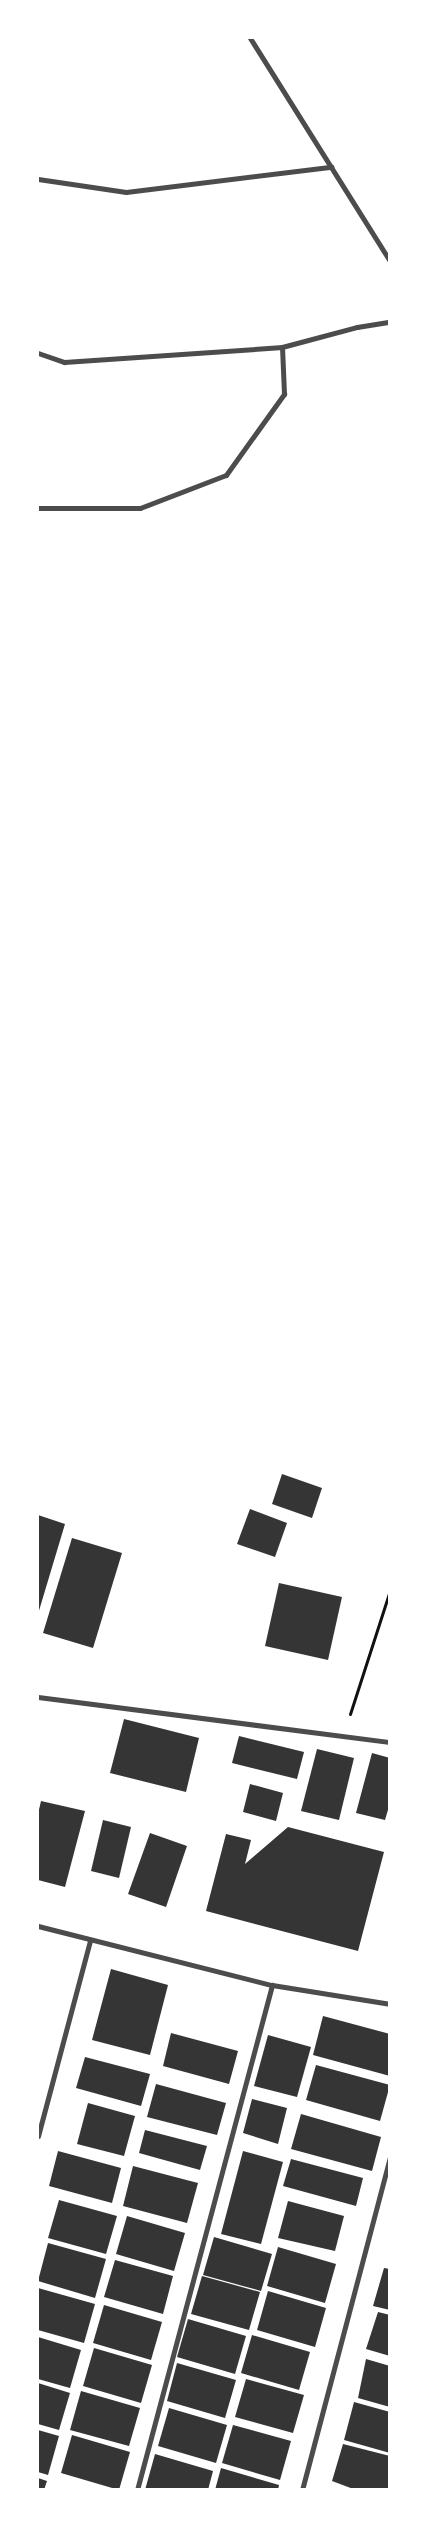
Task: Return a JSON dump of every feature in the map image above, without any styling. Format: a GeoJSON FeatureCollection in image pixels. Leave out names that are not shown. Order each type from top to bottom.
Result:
{"type":"FeatureCollection","features":[{"type":"Feature","properties":{"kind":"street"},"geometry":{"type":"LineString","coordinates":[[250,38],[390,261]]}},
{"type":"Feature","properties":{"kind":"street"},"geometry":{"type":"LineString","coordinates":[[38,178],[126,192],[331,167]]}},
{"type":"Feature","properties":{"kind":"street"},"geometry":{"type":"LineString","coordinates":[[38,353],[64,362],[282,348],[357,327],[390,322]]}},
{"type":"Feature","properties":{"kind":"street"},"geometry":{"type":"LineString","coordinates":[[38,508],[140,508],[226,475],[284,394],[282,348]]}},
{"type":"Feature","properties":{"kind":"street"},"geometry":{"type":"LineString","coordinates":[[38,1697],[390,1742]]}},
{"type":"Feature","properties":{"kind":"street"},"geometry":{"type":"LineString","coordinates":[[38,1926],[272,1985],[390,2004]]}},
{"type":"Feature","properties":{"kind":"street"},"geometry":{"type":"LineString","coordinates":[[38,2136],[90,1940]]}},
{"type":"Feature","properties":{"kind":"street"},"geometry":{"type":"LineString","coordinates":[[138,2490],[272,1985]]}},
{"type":"Feature","properties":{"kind":"street"},"geometry":{"type":"LineString","coordinates":[[302,2490],[390,2156]]}},
{"type":"Feature","properties":{"kind":"path"},"geometry":{"type":"LineString","coordinates":[[344,1736],[390,1590]]}},
{"type":"Feature","properties":{"kind":"building"},"geometry":{"type":"Polygon","coordinates":[[[282,1474],[322,1488],[312,1518],[272,1504],[282,1474]]]}},
{"type":"Feature","properties":{"kind":"building"},"geometry":{"type":"Polygon","coordinates":[[[250,1509],[287,1523],[275,1557],[237,1544],[250,1509]]]}},
{"type":"Feature","properties":{"kind":"building"},"geometry":{"type":"Polygon","coordinates":[[[38,1515],[65,1524],[38,1614],[38,1515]]]}},
{"type":"Feature","properties":{"kind":"building"},"geometry":{"type":"Polygon","coordinates":[[[72,1538],[122,1553],[93,1648],[43,1633],[72,1538]]]}},
{"type":"Feature","properties":{"kind":"building"},"geometry":{"type":"Polygon","coordinates":[[[279,1583],[342,1597],[328,1660],[265,1646],[279,1583]]]}},
{"type":"Feature","properties":{"kind":"building"},"geometry":{"type":"Polygon","coordinates":[[[124,1719],[199,1738],[186,1792],[110,1773],[124,1719]]]}},
{"type":"Feature","properties":{"kind":"building"},"geometry":{"type":"Polygon","coordinates":[[[239,1736],[304,1752],[297,1779],[232,1763],[239,1736]]]}},
{"type":"Feature","properties":{"kind":"building"},"geometry":{"type":"Polygon","coordinates":[[[317,1749],[354,1758],[339,1820],[301,1811],[317,1749]]]}},
{"type":"Feature","properties":{"kind":"building"},"geometry":{"type":"Polygon","coordinates":[[[372,1753],[390,1758],[390,1803],[385,1820],[356,1813],[372,1753]]]}},
{"type":"Feature","properties":{"kind":"building"},"geometry":{"type":"Polygon","coordinates":[[[250,1784],[283,1793],[276,1821],[243,1812],[250,1784]]]}},
{"type":"Feature","properties":{"kind":"building"},"geometry":{"type":"Polygon","coordinates":[[[41,1801],[85,1811],[65,1887],[38,1880],[38,1814],[41,1801]]]}},
{"type":"Feature","properties":{"kind":"building"},"geometry":{"type":"Polygon","coordinates":[[[103,1820],[131,1827],[119,1878],[91,1871],[103,1820]]]}},
{"type":"Feature","properties":{"kind":"building"},"geometry":{"type":"Polygon","coordinates":[[[288,1827],[384,1852],[358,1951],[206,1911],[226,1834],[251,1840],[245,1864],[288,1827]]]}},
{"type":"Feature","properties":{"kind":"building"},"geometry":{"type":"Polygon","coordinates":[[[150,1833],[187,1846],[166,1907],[128,1894],[150,1833]]]}},
{"type":"Feature","properties":{"kind":"building"},"geometry":{"type":"Polygon","coordinates":[[[111,1969],[168,1985],[150,2055],[92,2040],[111,1969]]]}},
{"type":"Feature","properties":{"kind":"building"},"geometry":{"type":"Polygon","coordinates":[[[323,2016],[390,2034],[390,2076],[313,2055],[323,2016]]]}},
{"type":"Feature","properties":{"kind":"building"},"geometry":{"type":"Polygon","coordinates":[[[171,2033],[238,2051],[229,2084],[163,2066],[171,2033]]]}},
{"type":"Feature","properties":{"kind":"building"},"geometry":{"type":"Polygon","coordinates":[[[268,2035],[311,2047],[297,2097],[254,2086],[268,2035]]]}},
{"type":"Feature","properties":{"kind":"building"},"geometry":{"type":"Polygon","coordinates":[[[85,2057],[150,2074],[141,2106],[76,2088],[85,2057]]]}},
{"type":"Feature","properties":{"kind":"building"},"geometry":{"type":"Polygon","coordinates":[[[316,2065],[390,2085],[380,2121],[306,2100],[316,2065]]]}},
{"type":"Feature","properties":{"kind":"building"},"geometry":{"type":"Polygon","coordinates":[[[156,2084],[226,2103],[217,2135],[147,2117],[156,2084]]]}},
{"type":"Feature","properties":{"kind":"building"},"geometry":{"type":"Polygon","coordinates":[[[252,2099],[287,2108],[278,2144],[243,2133],[252,2099]]]}},
{"type":"Feature","properties":{"kind":"building"},"geometry":{"type":"Polygon","coordinates":[[[88,2103],[135,2116],[124,2156],[77,2144],[88,2103]]]}},
{"type":"Feature","properties":{"kind":"building"},"geometry":{"type":"Polygon","coordinates":[[[301,2114],[381,2137],[372,2171],[291,2149],[301,2114]]]}},
{"type":"Feature","properties":{"kind":"building"},"geometry":{"type":"Polygon","coordinates":[[[145,2130],[207,2146],[200,2170],[139,2153],[145,2130]]]}},
{"type":"Feature","properties":{"kind":"building"},"geometry":{"type":"Polygon","coordinates":[[[58,2151],[121,2168],[112,2203],[49,2186],[58,2151]]]}},
{"type":"Feature","properties":{"kind":"building"},"geometry":{"type":"Polygon","coordinates":[[[243,2151],[283,2162],[261,2244],[221,2234],[243,2151]]]}},
{"type":"Feature","properties":{"kind":"building"},"geometry":{"type":"Polygon","coordinates":[[[291,2159],[363,2178],[356,2206],[283,2186],[291,2159]]]}},
{"type":"Feature","properties":{"kind":"building"},"geometry":{"type":"Polygon","coordinates":[[[133,2166],[198,2183],[187,2223],[123,2206],[133,2166]]]}},
{"type":"Feature","properties":{"kind":"building"},"geometry":{"type":"Polygon","coordinates":[[[59,2200],[117,2216],[106,2254],[48,2238],[59,2200]]]}},
{"type":"Feature","properties":{"kind":"building"},"geometry":{"type":"Polygon","coordinates":[[[288,2201],[344,2216],[335,2251],[278,2238],[288,2201]]]}},
{"type":"Feature","properties":{"kind":"building"},"geometry":{"type":"Polygon","coordinates":[[[127,2216],[185,2233],[174,2271],[116,2254],[127,2216]]]}},
{"type":"Feature","properties":{"kind":"building"},"geometry":{"type":"Polygon","coordinates":[[[214,2237],[272,2254],[261,2291],[203,2275],[214,2237]]]}},
{"type":"Feature","properties":{"kind":"building"},"geometry":{"type":"Polygon","coordinates":[[[48,2243],[106,2259],[95,2298],[38,2281],[48,2243]]]}},
{"type":"Feature","properties":{"kind":"building"},"geometry":{"type":"Polygon","coordinates":[[[278,2247],[336,2264],[325,2303],[267,2286],[278,2247]]]}},
{"type":"Feature","properties":{"kind":"building"},"geometry":{"type":"Polygon","coordinates":[[[115,2260],[173,2276],[163,2314],[104,2297],[115,2260]]]}},
{"type":"Feature","properties":{"kind":"building"},"geometry":{"type":"Polygon","coordinates":[[[384,2268],[390,2269],[390,2310],[373,2306],[384,2268]]]}},
{"type":"Feature","properties":{"kind":"building"},"geometry":{"type":"Polygon","coordinates":[[[202,2276],[260,2292],[249,2330],[191,2314],[202,2276]]]}},
{"type":"Feature","properties":{"kind":"building"},"geometry":{"type":"Polygon","coordinates":[[[38,2288],[95,2304],[84,2343],[38,2330],[38,2288]]]}},
{"type":"Feature","properties":{"kind":"building"},"geometry":{"type":"Polygon","coordinates":[[[268,2291],[326,2308],[315,2347],[257,2330],[268,2291]]]}},
{"type":"Feature","properties":{"kind":"building"},"geometry":{"type":"Polygon","coordinates":[[[104,2305],[162,2322],[151,2360],[93,2343],[104,2305]]]}},
{"type":"Feature","properties":{"kind":"building"},"geometry":{"type":"Polygon","coordinates":[[[378,2312],[390,2315],[390,2356],[366,2349],[378,2312]]]}},
{"type":"Feature","properties":{"kind":"building"},"geometry":{"type":"Polygon","coordinates":[[[188,2319],[246,2336],[235,2374],[177,2357],[188,2319]]]}},
{"type":"Feature","properties":{"kind":"building"},"geometry":{"type":"Polygon","coordinates":[[[252,2335],[310,2352],[299,2390],[241,2373],[252,2335]]]}},
{"type":"Feature","properties":{"kind":"building"},"geometry":{"type":"Polygon","coordinates":[[[38,2337],[81,2350],[70,2388],[38,2379],[38,2337]]]}},
{"type":"Feature","properties":{"kind":"building"},"geometry":{"type":"Polygon","coordinates":[[[94,2348],[152,2365],[141,2403],[83,2386],[94,2348]]]}},
{"type":"Feature","properties":{"kind":"building"},"geometry":{"type":"Polygon","coordinates":[[[366,2359],[390,2366],[390,2407],[358,2398],[366,2359]]]}},
{"type":"Feature","properties":{"kind":"building"},"geometry":{"type":"Polygon","coordinates":[[[177,2363],[236,2380],[225,2418],[167,2401],[177,2363]]]}},
{"type":"Feature","properties":{"kind":"building"},"geometry":{"type":"Polygon","coordinates":[[[246,2379],[304,2395],[293,2433],[235,2417],[246,2379]]]}},
{"type":"Feature","properties":{"kind":"building"},"geometry":{"type":"Polygon","coordinates":[[[38,2383],[70,2393],[59,2430],[38,2424],[38,2383]]]}},
{"type":"Feature","properties":{"kind":"building"},"geometry":{"type":"Polygon","coordinates":[[[81,2391],[140,2408],[129,2446],[70,2430],[81,2391]]]}},
{"type":"Feature","properties":{"kind":"building"},"geometry":{"type":"Polygon","coordinates":[[[354,2402],[390,2412],[390,2453],[344,2440],[354,2402]]]}},
{"type":"Feature","properties":{"kind":"building"},"geometry":{"type":"Polygon","coordinates":[[[169,2408],[227,2425],[216,2463],[158,2446],[169,2408]]]}},
{"type":"Feature","properties":{"kind":"building"},"geometry":{"type":"Polygon","coordinates":[[[233,2425],[291,2441],[280,2480],[222,2463],[233,2425]]]}},
{"type":"Feature","properties":{"kind":"building"},"geometry":{"type":"Polygon","coordinates":[[[38,2430],[59,2436],[48,2475],[38,2472],[38,2430]]]}},
{"type":"Feature","properties":{"kind":"building"},"geometry":{"type":"Polygon","coordinates":[[[72,2435],[130,2452],[119,2490],[61,2473],[72,2435]]]}},
{"type":"Feature","properties":{"kind":"building"},"geometry":{"type":"Polygon","coordinates":[[[343,2444],[390,2456],[390,2490],[356,2490],[332,2481],[343,2444]]]}},
{"type":"Feature","properties":{"kind":"building"},"geometry":{"type":"Polygon","coordinates":[[[155,2454],[213,2471],[208,2490],[145,2490],[155,2454]]]}},
{"type":"Feature","properties":{"kind":"building"},"geometry":{"type":"Polygon","coordinates":[[[221,2468],[279,2485],[278,2490],[215,2490],[221,2468]]]}},
{"type":"Feature","properties":{"kind":"building"},"geometry":{"type":"Polygon","coordinates":[[[38,2478],[47,2481],[44,2490],[38,2490],[38,2478]]]}}]}
